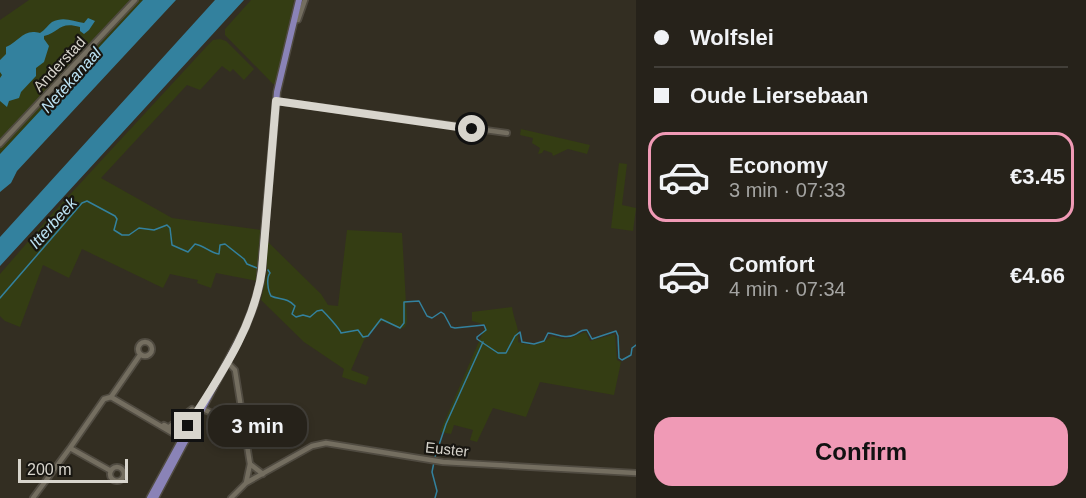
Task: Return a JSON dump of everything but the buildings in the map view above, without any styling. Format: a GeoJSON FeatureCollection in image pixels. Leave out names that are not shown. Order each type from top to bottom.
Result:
{"type":"FeatureCollection","features":[{"type":"Feature","properties":{"kind":"main road"},"geometry":{"type":"LineString","coordinates":[[155,498],[184,437],[203,409],[251,315],[257,296],[262,270],[276,101],[299,0]]}},
{"type":"Feature","properties":{"kind":"main road"},"geometry":{"type":"LineString","coordinates":[[150,498],[216,383]]}},
{"type":"Feature","properties":{"kind":"street","name":"Anderstad"},"geometry":{"type":"LineString","coordinates":[[0,144],[135,0]]}},
{"type":"Feature","properties":{"kind":"street"},"geometry":{"type":"LineString","coordinates":[[294,20],[298,20],[305,0]]}},
{"type":"Feature","properties":{"kind":"street"},"geometry":{"type":"LineString","coordinates":[[276,101],[507,134]]}},
{"type":"Feature","properties":{"kind":"street"},"geometry":{"type":"LineString","coordinates":[[33,498],[104,399],[111,397],[141,355]]}},
{"type":"Feature","properties":{"kind":"street"},"geometry":{"type":"LineString","coordinates":[[227,362],[235,370],[250,464],[246,483],[231,498]]}},
{"type":"Feature","properties":{"kind":"street"},"geometry":{"type":"LineString","coordinates":[[111,397],[184,437]]}},
{"type":"Feature","properties":{"kind":"street"},"geometry":{"type":"LineString","coordinates":[[168,428],[192,409]]}},
{"type":"Feature","properties":{"kind":"street"},"geometry":{"type":"LineString","coordinates":[[203,409],[244,428]]}},
{"type":"Feature","properties":{"kind":"street","name":"Euster"},"geometry":{"type":"LineString","coordinates":[[246,483],[312,446],[326,443],[443,462],[636,473]]}},
{"type":"Feature","properties":{"kind":"street"},"geometry":{"type":"LineString","coordinates":[[70,448],[111,471]]}},
{"type":"Feature","properties":{"kind":"street"},"geometry":{"type":"LineString","coordinates":[[250,464],[263,474]]}},
{"type":"Feature","properties":{"kind":"green space"},"geometry":{"type":"Polygon","coordinates":[[[29,0],[143,0],[0,154],[0,20],[29,0]]]}},
{"type":"Feature","properties":{"kind":"green space"},"geometry":{"type":"Polygon","coordinates":[[[251,0],[294,0],[276,84],[273,84],[225,35],[225,29],[251,0]]]}},
{"type":"Feature","properties":{"kind":"green space"},"geometry":{"type":"Polygon","coordinates":[[[213,40],[226,41],[254,69],[244,80],[233,69],[230,72],[222,66],[200,90],[187,85],[101,178],[172,218],[261,230],[257,281],[216,273],[211,288],[197,283],[198,280],[170,274],[163,288],[82,249],[69,278],[43,265],[20,327],[5,321],[0,316],[0,274],[51,215],[207,46],[213,40]]]}},
{"type":"Feature","properties":{"kind":"green space"},"geometry":{"type":"Polygon","coordinates":[[[521,129],[590,145],[587,154],[568,149],[553,156],[552,153],[544,150],[538,154],[540,148],[532,143],[533,138],[520,135],[521,129]]]}},
{"type":"Feature","properties":{"kind":"green space"},"geometry":{"type":"Polygon","coordinates":[[[619,163],[627,164],[622,205],[636,208],[633,231],[611,228],[619,163]]]}},
{"type":"Feature","properties":{"kind":"green space"},"geometry":{"type":"Polygon","coordinates":[[[347,230],[402,233],[407,321],[405,327],[400,329],[382,321],[364,340],[351,370],[369,377],[366,385],[342,377],[344,369],[304,342],[261,300],[267,272],[267,241],[321,294],[328,305],[338,306],[347,230]]]}},
{"type":"Feature","properties":{"kind":"green space"},"geometry":{"type":"Polygon","coordinates":[[[512,307],[518,328],[518,342],[523,344],[536,344],[552,336],[567,339],[586,332],[590,341],[615,334],[617,360],[621,362],[614,395],[540,382],[526,417],[493,408],[477,442],[470,440],[473,430],[454,425],[451,434],[440,432],[486,325],[472,321],[472,312],[512,307]]]}},
{"type":"Feature","properties":{"kind":"water","name":"Netekanaal"},"geometry":{"type":"Polygon","coordinates":[[[143,0],[176,0],[17,171],[11,183],[0,192],[0,154],[143,0]]]}},
{"type":"Feature","properties":{"kind":"water"},"geometry":{"type":"Polygon","coordinates":[[[215,0],[244,0],[0,266],[0,237],[215,0]]]}},
{"type":"Feature","properties":{"kind":"water"},"geometry":{"type":"Polygon","coordinates":[[[88,18],[95,21],[84,34],[80,31],[80,27],[68,25],[44,36],[49,46],[44,62],[36,68],[36,76],[21,92],[19,98],[9,101],[7,107],[0,101],[2,75],[0,60],[6,54],[6,47],[29,32],[40,33],[56,20],[68,19],[84,23],[88,18]]]}},
{"type":"Feature","properties":{"kind":"waterway","name":"Itterbeek"},"geometry":{"type":"LineString","coordinates":[[0,298],[82,203],[87,201],[115,216],[117,219],[114,230],[122,235],[129,235],[139,228],[154,230],[167,225],[170,228],[172,245],[188,252],[195,244],[219,254],[220,245],[225,244],[247,264],[257,268]]}},
{"type":"Feature","properties":{"kind":"waterway","name":"Itterbeek"},"geometry":{"type":"LineString","coordinates":[[268,270],[271,296],[292,303],[295,306],[292,314],[296,317],[303,315],[310,317],[322,310],[341,333],[358,330],[363,337],[368,336],[381,319],[400,328],[404,323],[404,302],[419,301],[427,316],[432,318],[441,312],[451,327],[484,325],[486,330],[477,339],[498,353],[506,353],[515,336],[520,332],[522,342],[534,344],[544,341],[548,333],[567,337],[587,330],[592,339],[616,331],[619,358],[622,360],[631,355],[632,348],[636,345]]}},
{"type":"Feature","properties":{"kind":"waterway"},"geometry":{"type":"LineString","coordinates":[[435,498],[437,491],[432,472],[435,457],[446,424],[483,342]]}},
{"type":"Feature","properties":{"kind":"route"},"geometry":{"type":"LineString","coordinates":[[188,426],[216,383],[249,321],[257,296],[262,270],[276,101],[472,129]]}}]}
